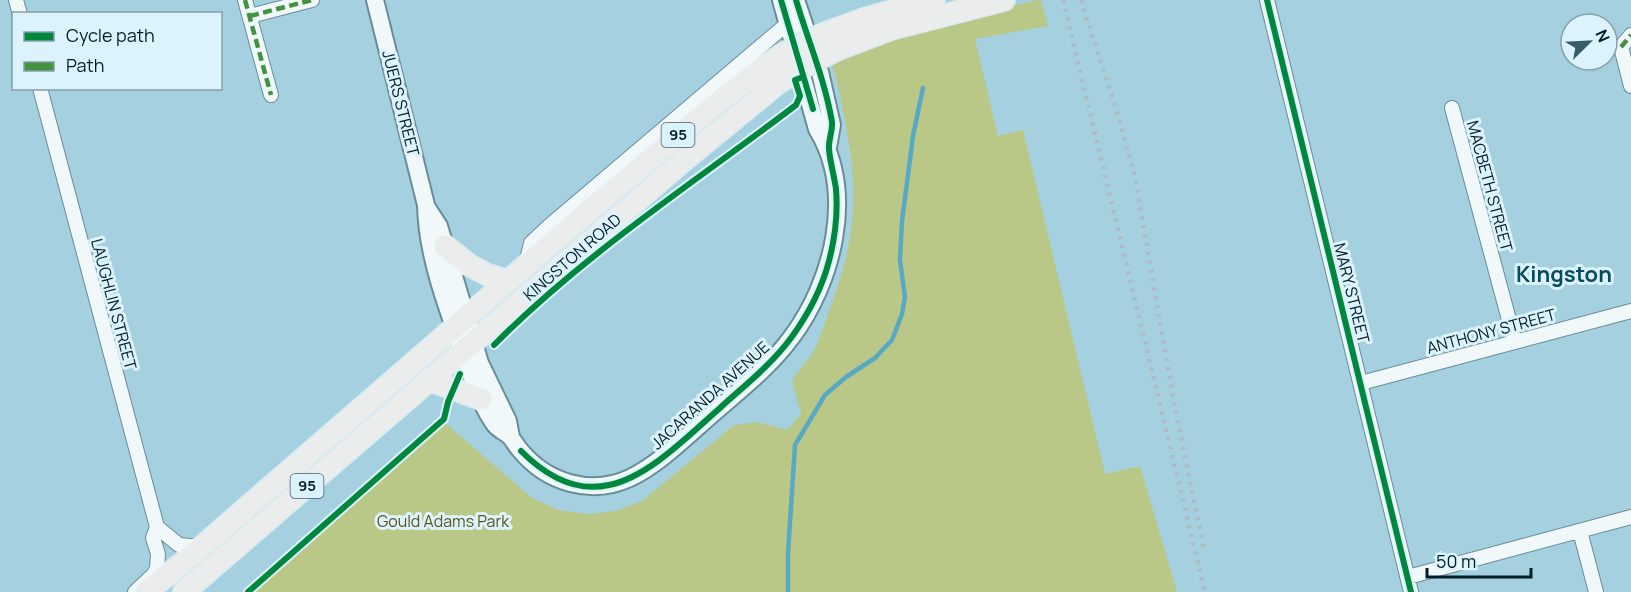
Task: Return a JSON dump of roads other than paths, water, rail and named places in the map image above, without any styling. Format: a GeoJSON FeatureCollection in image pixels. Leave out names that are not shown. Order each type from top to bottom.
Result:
{"type":"FeatureCollection","features":[{"type":"Feature","properties":{"kind":"main road","name":"KINGSTON ROAD"},"geometry":{"type":"LineString","coordinates":[[835,40],[867,18],[934,0]]}},
{"type":"Feature","properties":{"kind":"main road","name":"KINGSTON ROAD"},"geometry":{"type":"LineString","coordinates":[[184,592],[683,161],[773,74],[783,53],[806,41],[835,40],[891,29],[1004,0]]}},
{"type":"Feature","properties":{"kind":"main road","name":"KINGSTON ROAD"},"geometry":{"type":"LineString","coordinates":[[146,592],[674,138],[773,74]]}},
{"type":"Feature","properties":{"kind":"main road"},"geometry":{"type":"LineString","coordinates":[[445,246],[469,265],[488,275],[507,281]]}},
{"type":"Feature","properties":{"kind":"main road"},"geometry":{"type":"LineString","coordinates":[[429,380],[481,399]]}},
{"type":"Feature","properties":{"kind":"street"},"geometry":{"type":"LineString","coordinates":[[245,0],[271,95]]}},
{"type":"Feature","properties":{"kind":"street"},"geometry":{"type":"LineString","coordinates":[[250,16],[312,0]]}},
{"type":"Feature","properties":{"kind":"street","name":"JUERS STREET"},"geometry":{"type":"LineString","coordinates":[[375,0],[426,205],[427,229],[460,321]]}},
{"type":"Feature","properties":{"kind":"street","name":"JACARANDA AVENUE"},"geometry":{"type":"LineString","coordinates":[[781,0],[817,129],[828,147]]}},
{"type":"Feature","properties":{"kind":"street","name":"JACARANDA AVENUE"},"geometry":{"type":"LineString","coordinates":[[460,321],[481,399],[496,426],[511,437],[520,451],[552,477],[566,483],[583,486],[609,485],[630,478],[652,464],[752,379],[790,340],[819,290],[833,242],[836,190],[828,147],[832,125],[820,72],[796,0]]}},
{"type":"Feature","properties":{"kind":"street","name":"MARY STREET"},"geometry":{"type":"LineString","coordinates":[[1267,0],[1411,592]]}},
{"type":"Feature","properties":{"kind":"street","name":"KINGSTON ROAD"},"geometry":{"type":"LineString","coordinates":[[526,264],[531,243],[549,226],[788,24]]}},
{"type":"Feature","properties":{"kind":"street"},"geometry":{"type":"LineString","coordinates":[[1631,35],[1621,47],[1631,86]]}},
{"type":"Feature","properties":{"kind":"street","name":"LAUGHLIN STREET"},"geometry":{"type":"LineString","coordinates":[[41,90],[157,527],[153,538],[158,554],[157,568],[154,574],[135,592]]}},
{"type":"Feature","properties":{"kind":"street","name":"MACBETH STREET"},"geometry":{"type":"LineString","coordinates":[[1452,108],[1515,342]]}},
{"type":"Feature","properties":{"kind":"street","name":"JUERS STREET"},"geometry":{"type":"LineString","coordinates":[[426,205],[439,226],[445,246],[460,321]]}},
{"type":"Feature","properties":{"kind":"street","name":"ANTHONY STREET"},"geometry":{"type":"LineString","coordinates":[[1360,383],[1631,311]]}},
{"type":"Feature","properties":{"kind":"street","name":"JACARANDA AVENUE"},"geometry":{"type":"LineString","coordinates":[[468,346],[508,421],[511,437]]}},
{"type":"Feature","properties":{"kind":"street"},"geometry":{"type":"LineString","coordinates":[[1408,577],[1631,517]]}},
{"type":"Feature","properties":{"kind":"street"},"geometry":{"type":"LineString","coordinates":[[157,527],[179,545],[201,547]]}},
{"type":"Feature","properties":{"kind":"street"},"geometry":{"type":"LineString","coordinates":[[1580,531],[1596,592]]}},
{"type":"Feature","properties":{"kind":"street"},"geometry":{"type":"LineString","coordinates":[[200,592],[214,567]]}},
{"type":"Feature","properties":{"kind":"waterway"},"geometry":{"type":"LineString","coordinates":[[788,592],[788,553],[795,445],[825,395],[846,377],[875,358],[892,340],[902,314],[905,297],[900,260],[902,221],[913,136],[923,88]]}},
{"type":"Feature","properties":{"kind":"railway"},"geometry":{"type":"LineString","coordinates":[[1063,0],[1205,592]]}},
{"type":"Feature","properties":{"kind":"railway"},"geometry":{"type":"LineString","coordinates":[[1081,0],[1118,115],[1135,177],[1174,403],[1204,549]]}},
{"type":"Feature","properties":{"kind":"district","name":"Kingston"},"geometry":{"type":"Point","coordinates":[1564,274]}},
{"type":"Feature","properties":{"kind":"park label","name":"Gould Adams Park"},"geometry":{"type":"Point","coordinates":[443,521]}}]}
